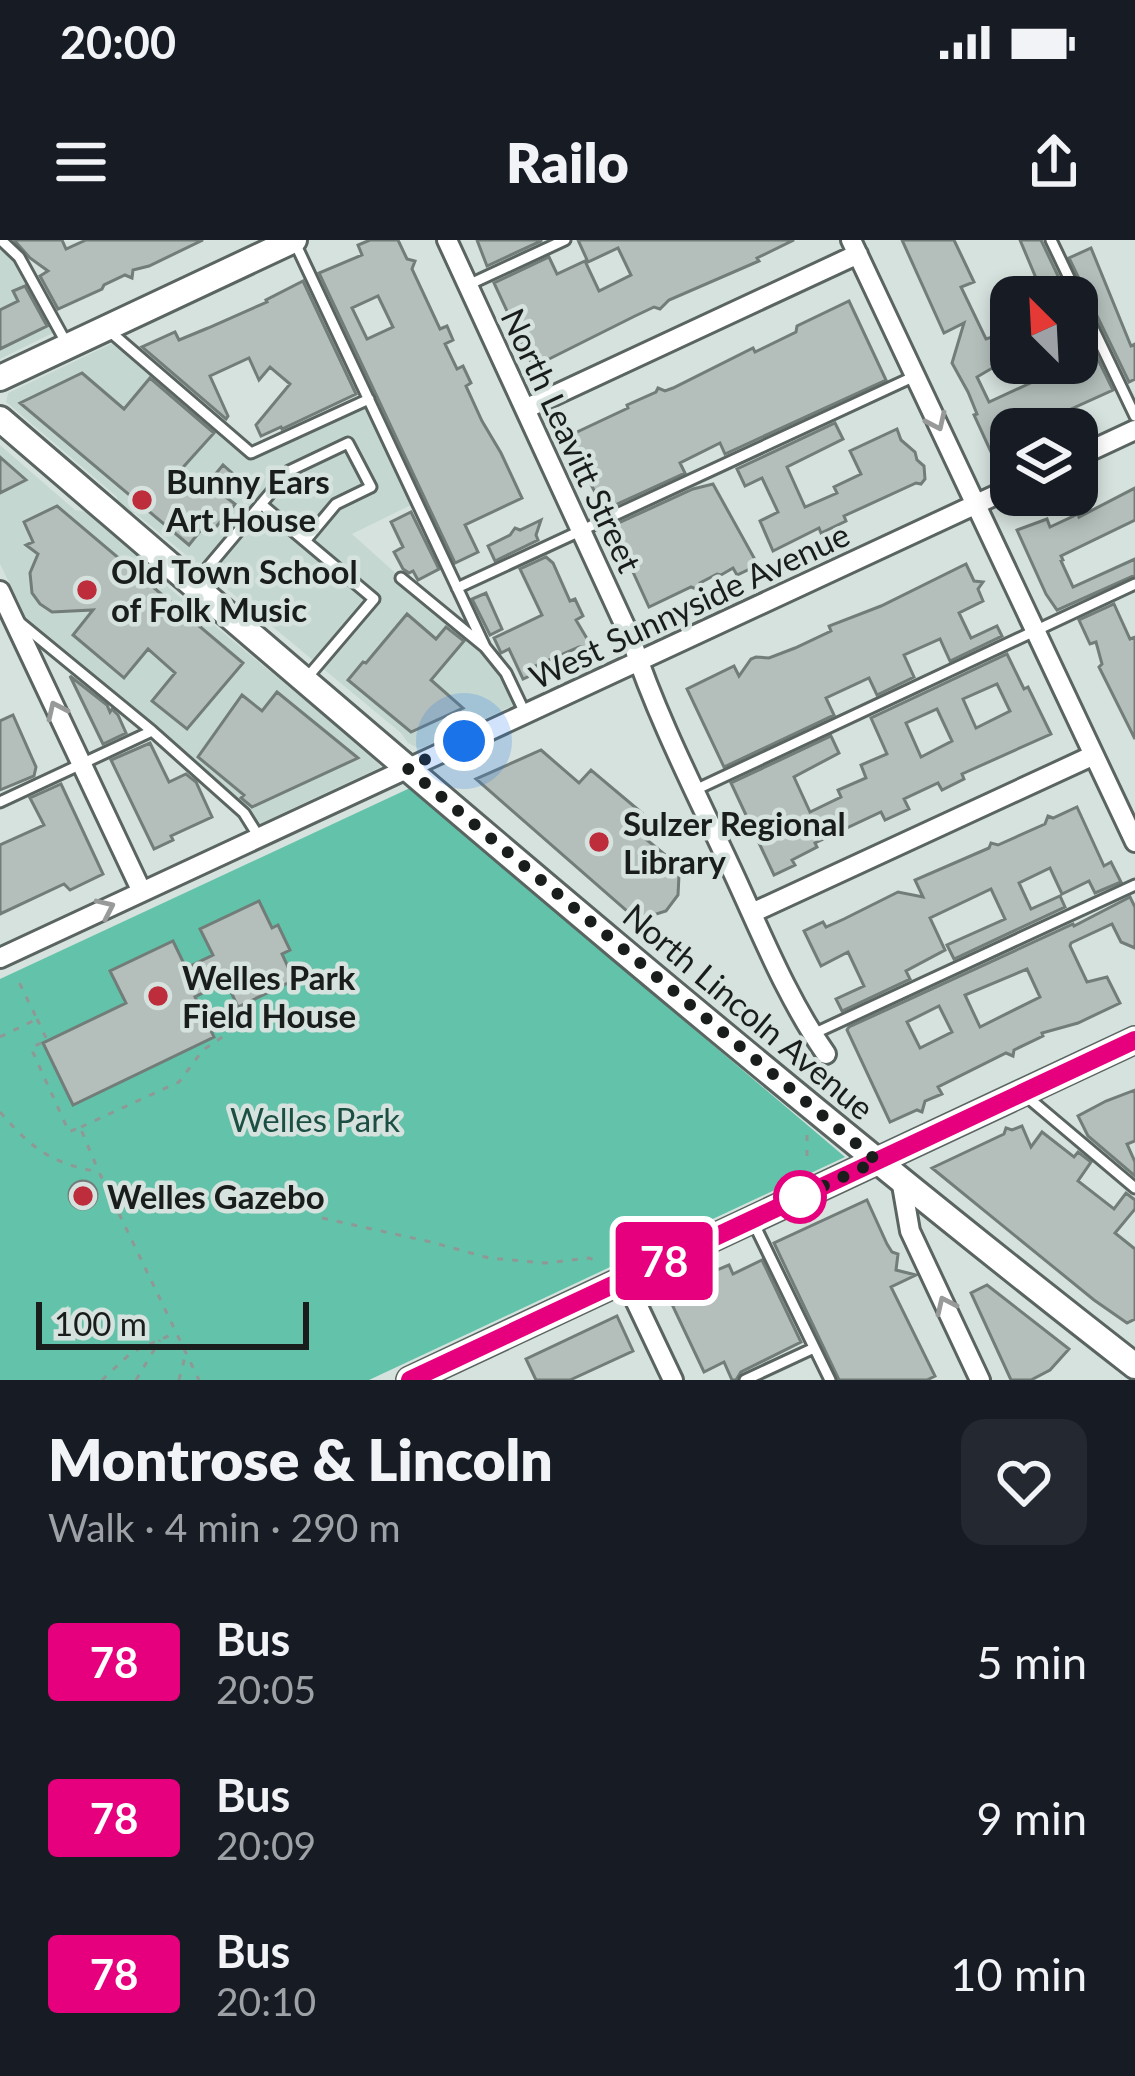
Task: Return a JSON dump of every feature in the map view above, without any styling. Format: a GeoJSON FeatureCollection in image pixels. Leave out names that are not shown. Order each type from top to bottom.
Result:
{"type":"FeatureCollection","features":[{"type":"Feature","properties":{"kind":"main road"},"geometry":{"type":"LineString","coordinates":[[0,378],[294,240]]}},
{"type":"Feature","properties":{"kind":"main road","name":"North Lincoln Avenue"},"geometry":{"type":"LineString","coordinates":[[0,419],[877,1161],[1130,1355]]}},
{"type":"Feature","properties":{"kind":"main road"},"geometry":{"type":"LineString","coordinates":[[410,1380],[1135,1040]]}},
{"type":"Feature","properties":{"kind":"street","name":"North Leavitt Street"},"geometry":{"type":"LineString","coordinates":[[447,240],[752,913],[802,1020],[826,1054]]}},
{"type":"Feature","properties":{"kind":"street"},"geometry":{"type":"LineString","coordinates":[[525,409],[854,247],[1135,842]]}},
{"type":"Feature","properties":{"kind":"street"},"geometry":{"type":"LineString","coordinates":[[1098,447],[1135,430]]}},
{"type":"Feature","properties":{"kind":"street","name":"West Sunnyside Avenue"},"geometry":{"type":"LineString","coordinates":[[0,958],[990,498]]}},
{"type":"Feature","properties":{"kind":"street"},"geometry":{"type":"LineString","coordinates":[[0,591],[142,892]]}},
{"type":"Feature","properties":{"kind":"street"},"geometry":{"type":"LineString","coordinates":[[752,913],[1094,755]]}},
{"type":"Feature","properties":{"kind":"street"},"geometry":{"type":"LineString","coordinates":[[901,1179],[910,1231],[980,1380]]}},
{"type":"Feature","properties":{"kind":"street"},"geometry":{"type":"LineString","coordinates":[[625,1279],[673,1380]]}},
{"type":"Feature","properties":{"kind":"lane"},"geometry":{"type":"LineString","coordinates":[[1,240],[19,257],[68,346]]}},
{"type":"Feature","properties":{"kind":"lane"},"geometry":{"type":"LineString","coordinates":[[294,240],[485,647]]}},
{"type":"Feature","properties":{"kind":"lane"},"geometry":{"type":"LineString","coordinates":[[468,285],[565,240]]}},
{"type":"Feature","properties":{"kind":"lane"},"geometry":{"type":"LineString","coordinates":[[1052,240],[1135,416]]}},
{"type":"Feature","properties":{"kind":"lane"},"geometry":{"type":"LineString","coordinates":[[106,328],[251,453],[369,399]]}},
{"type":"Feature","properties":{"kind":"lane"},"geometry":{"type":"LineString","coordinates":[[457,588],[915,376]]}},
{"type":"Feature","properties":{"kind":"lane"},"geometry":{"type":"LineString","coordinates":[[193,585],[289,472],[348,443],[370,487],[336,504],[304,541]]}},
{"type":"Feature","properties":{"kind":"lane"},"geometry":{"type":"LineString","coordinates":[[261,504],[374,599],[305,680]]}},
{"type":"Feature","properties":{"kind":"lane"},"geometry":{"type":"LineString","coordinates":[[401,578],[485,647],[506,673],[525,713]]}},
{"type":"Feature","properties":{"kind":"lane"},"geometry":{"type":"LineString","coordinates":[[695,790],[1135,584]]}},
{"type":"Feature","properties":{"kind":"lane"},"geometry":{"type":"LineString","coordinates":[[12,616],[244,813],[259,837]]}},
{"type":"Feature","properties":{"kind":"lane"},"geometry":{"type":"LineString","coordinates":[[0,802],[152,731]]}},
{"type":"Feature","properties":{"kind":"lane"},"geometry":{"type":"LineString","coordinates":[[812,1035],[1135,885]]}},
{"type":"Feature","properties":{"kind":"lane"},"geometry":{"type":"LineString","coordinates":[[1022,1093],[1135,1188]]}},
{"type":"Feature","properties":{"kind":"lane"},"geometry":{"type":"LineString","coordinates":[[752,1220],[830,1380]]}},
{"type":"Feature","properties":{"kind":"lane"},"geometry":{"type":"LineString","coordinates":[[745,1380],[814,1348]]}},
{"type":"Feature","properties":{"kind":"path"},"geometry":{"type":"LineString","coordinates":[[19,982],[46,1040],[31,1048],[69,1132],[179,1082],[203,1050],[237,1027]]}},
{"type":"Feature","properties":{"kind":"path"},"geometry":{"type":"LineString","coordinates":[[0,1037],[37,1019]]}},
{"type":"Feature","properties":{"kind":"path"},"geometry":{"type":"LineString","coordinates":[[0,1112],[46,1156],[99,1172]]}},
{"type":"Feature","properties":{"kind":"path"},"geometry":{"type":"LineString","coordinates":[[80,1127],[199,1380]]}},
{"type":"Feature","properties":{"kind":"path"},"geometry":{"type":"LineString","coordinates":[[807,1136],[807,1162]]}},
{"type":"Feature","properties":{"kind":"path"},"geometry":{"type":"LineString","coordinates":[[322,1218],[489,1258],[597,1261]]}},
{"type":"Feature","properties":{"kind":"path"},"geometry":{"type":"LineString","coordinates":[[102,1380],[132,1352],[177,1333]]}},
{"type":"Feature","properties":{"kind":"path"},"geometry":{"type":"LineString","coordinates":[[136,1380],[160,1340]]}},
{"type":"Feature","properties":{"kind":"path"},"geometry":{"type":"LineString","coordinates":[[179,1380],[187,1353]]}},
{"type":"Feature","properties":{"kind":"shaded area"},"geometry":{"type":"Polygon","coordinates":[[[0,240],[19,257],[59,330],[0,359],[0,240]]]}},
{"type":"Feature","properties":{"kind":"shaded area"},"geometry":{"type":"Polygon","coordinates":[[[113,343],[251,453],[369,399],[417,502],[352,534],[485,647],[520,702],[424,747],[408,743],[135,513],[117,506],[117,497],[6,402],[8,393],[113,343]]]}},
{"type":"Feature","properties":{"kind":"shaded area"},"geometry":{"type":"Polygon","coordinates":[[[0,445],[75,510],[87,512],[155,567],[156,577],[381,767],[253,827],[244,813],[33,632],[0,564],[0,445]]]}},
{"type":"Feature","properties":{"kind":"green space","name":"Welles Park"},"geometry":{"type":"Polygon","coordinates":[[[410,788],[845,1157],[369,1380],[0,1380],[0,979],[410,788]]]}},
{"type":"Feature","properties":{"kind":"building"},"geometry":{"type":"Polygon","coordinates":[[[14,240],[62,240],[66,249],[86,240],[203,240],[133,270],[132,278],[125,275],[58,309],[40,276],[48,271],[14,240]]]}},
{"type":"Feature","properties":{"kind":"building"},"geometry":{"type":"Polygon","coordinates":[[[398,240],[407,259],[415,261],[412,269],[440,329],[447,326],[453,340],[445,344],[457,369],[463,366],[471,383],[466,386],[522,498],[465,525],[478,552],[455,563],[319,273],[362,255],[358,245],[398,240]],[[378,296],[352,308],[367,339],[393,327],[378,296]]]}},
{"type":"Feature","properties":{"kind":"building"},"geometry":{"type":"Polygon","coordinates":[[[477,240],[541,240],[541,241],[487,266],[477,240]]]}},
{"type":"Feature","properties":{"kind":"building"},"geometry":{"type":"Polygon","coordinates":[[[578,240],[794,240],[533,367],[494,283],[549,257],[557,274],[585,261],[599,291],[631,275],[618,248],[588,262],[578,240]]]}},
{"type":"Feature","properties":{"kind":"building"},"geometry":{"type":"Polygon","coordinates":[[[902,240],[954,240],[974,282],[961,287],[986,339],[990,338],[990,369],[977,377],[989,402],[1028,384],[1098,384],[1098,359],[1113,390],[1073,408],[990,408],[990,450],[952,363],[964,323],[944,333],[902,240]]]}},
{"type":"Feature","properties":{"kind":"building"},"geometry":{"type":"Polygon","coordinates":[[[1020,240],[1041,240],[1058,276],[1035,276],[1020,240]]]}},
{"type":"Feature","properties":{"kind":"building"},"geometry":{"type":"Polygon","coordinates":[[[1091,248],[1131,346],[1135,344],[1135,379],[1129,382],[1098,318],[1098,276],[1078,276],[1069,258],[1091,248]]]}},
{"type":"Feature","properties":{"kind":"building"},"geometry":{"type":"Polygon","coordinates":[[[303,281],[356,394],[282,429],[261,436],[256,425],[290,384],[270,367],[259,380],[249,358],[210,376],[226,419],[142,347],[175,332],[179,340],[303,281]]]}},
{"type":"Feature","properties":{"kind":"building"},"geometry":{"type":"Polygon","coordinates":[[[25,286],[47,326],[0,349],[0,310],[18,301],[13,291],[25,286]]]}},
{"type":"Feature","properties":{"kind":"building"},"geometry":{"type":"Polygon","coordinates":[[[849,301],[886,380],[725,454],[720,443],[680,463],[685,473],[604,510],[574,451],[570,438],[575,433],[658,388],[665,391],[753,348],[755,352],[849,301]]]}},
{"type":"Feature","properties":{"kind":"building"},"geometry":{"type":"Polygon","coordinates":[[[82,373],[124,409],[150,378],[214,433],[177,474],[199,494],[223,465],[241,481],[227,498],[235,504],[211,533],[204,526],[189,545],[20,403],[82,373]]]}},
{"type":"Feature","properties":{"kind":"building"},"geometry":{"type":"Polygon","coordinates":[[[835,423],[843,439],[787,467],[805,507],[837,493],[834,487],[861,474],[850,451],[897,429],[924,466],[925,479],[844,516],[846,521],[821,533],[819,528],[773,551],[760,521],[778,512],[762,478],[745,486],[737,469],[835,423]]]}},
{"type":"Feature","properties":{"kind":"building"},"geometry":{"type":"Polygon","coordinates":[[[0,457],[26,480],[0,493],[0,457]]]}},
{"type":"Feature","properties":{"kind":"building"},"geometry":{"type":"Polygon","coordinates":[[[713,484],[758,565],[737,575],[733,568],[717,574],[700,583],[699,590],[691,587],[649,607],[612,526],[713,484]]]}},
{"type":"Feature","properties":{"kind":"building"},"geometry":{"type":"Polygon","coordinates":[[[1135,488],[1135,520],[1061,556],[1073,587],[1135,559],[1135,575],[1057,610],[1017,530],[1047,519],[1050,527],[1074,516],[1098,516],[1098,507],[1135,488]]]}},
{"type":"Feature","properties":{"kind":"building"},"geometry":{"type":"Polygon","coordinates":[[[57,506],[243,663],[187,729],[152,701],[175,673],[148,649],[124,678],[73,635],[93,610],[52,612],[32,593],[30,573],[38,554],[26,545],[33,542],[24,522],[57,506]]]}},
{"type":"Feature","properties":{"kind":"building"},"geometry":{"type":"Polygon","coordinates":[[[411,512],[439,569],[418,580],[413,571],[403,569],[394,552],[403,547],[391,522],[411,512]]]}},
{"type":"Feature","properties":{"kind":"building"},"geometry":{"type":"Polygon","coordinates":[[[541,520],[538,540],[495,561],[488,546],[515,528],[541,520]]]}},
{"type":"Feature","properties":{"kind":"building"},"geometry":{"type":"Polygon","coordinates":[[[546,557],[570,601],[575,599],[583,616],[576,620],[592,647],[579,647],[535,666],[538,672],[523,679],[509,649],[501,653],[494,638],[542,615],[520,569],[546,557]]]}},
{"type":"Feature","properties":{"kind":"building"},"geometry":{"type":"Polygon","coordinates":[[[966,564],[974,581],[983,582],[978,589],[983,601],[959,613],[971,638],[997,626],[1002,636],[950,661],[940,639],[904,655],[914,677],[877,695],[869,678],[826,698],[834,715],[724,767],[687,689],[734,666],[739,676],[751,659],[795,648],[831,631],[829,626],[966,564]]]}},
{"type":"Feature","properties":{"kind":"building"},"geometry":{"type":"Polygon","coordinates":[[[486,593],[502,629],[490,635],[472,599],[486,593]]]}},
{"type":"Feature","properties":{"kind":"building"},"geometry":{"type":"Polygon","coordinates":[[[1114,604],[1130,639],[1135,637],[1135,739],[1099,667],[1096,642],[1090,644],[1079,620],[1114,604]]]}},
{"type":"Feature","properties":{"kind":"building"},"geometry":{"type":"Polygon","coordinates":[[[407,614],[436,639],[446,627],[464,641],[431,680],[463,708],[411,732],[348,680],[407,614]]]}},
{"type":"Feature","properties":{"kind":"building"},"geometry":{"type":"Polygon","coordinates":[[[1007,654],[1051,734],[962,774],[964,779],[942,790],[938,783],[904,799],[909,809],[885,820],[881,812],[815,843],[817,847],[792,860],[795,865],[774,875],[731,783],[831,736],[839,753],[794,777],[810,812],[841,797],[838,790],[866,778],[861,765],[887,754],[871,718],[1007,654]],[[997,684],[963,699],[976,728],[1010,711],[997,684]],[[937,709],[906,723],[921,757],[952,741],[937,709]]]}},
{"type":"Feature","properties":{"kind":"building"},"geometry":{"type":"Polygon","coordinates":[[[70,676],[118,715],[126,733],[103,744],[70,676]]]}},
{"type":"Feature","properties":{"kind":"building"},"geometry":{"type":"Polygon","coordinates":[[[277,692],[358,758],[252,807],[198,757],[242,695],[262,711],[277,692]]]}},
{"type":"Feature","properties":{"kind":"building"},"geometry":{"type":"Polygon","coordinates":[[[13,715],[36,767],[34,776],[0,790],[0,721],[13,715]]]}},
{"type":"Feature","properties":{"kind":"building"},"geometry":{"type":"Polygon","coordinates":[[[150,743],[169,782],[186,774],[196,782],[212,817],[154,849],[111,760],[150,743]]]}},
{"type":"Feature","properties":{"kind":"building","name":"Sulzer Regional Library"},"geometry":{"type":"Polygon","coordinates":[[[541,750],[579,783],[591,770],[642,813],[630,826],[669,858],[679,875],[678,895],[666,911],[647,917],[628,912],[476,779],[541,750]]]}},
{"type":"Feature","properties":{"kind":"building"},"geometry":{"type":"Polygon","coordinates":[[[61,784],[103,874],[70,890],[64,884],[0,914],[0,845],[44,825],[30,798],[61,784]]]}},
{"type":"Feature","properties":{"kind":"building"},"geometry":{"type":"Polygon","coordinates":[[[1077,807],[1104,866],[1111,862],[1121,882],[1095,893],[1089,881],[1062,894],[1050,868],[1019,883],[1031,909],[1060,896],[1065,907],[954,959],[947,945],[1005,919],[991,889],[930,918],[945,950],[906,971],[910,979],[842,1011],[836,999],[864,986],[848,952],[821,966],[804,931],[823,922],[826,927],[898,892],[923,897],[915,880],[989,848],[991,843],[998,845],[1045,824],[1048,816],[1077,807]]]}},
{"type":"Feature","properties":{"kind":"building"},"geometry":{"type":"Polygon","coordinates":[[[1130,897],[1135,907],[1135,948],[1121,942],[1112,924],[1070,946],[1087,982],[1107,977],[1120,1003],[1042,1033],[1014,1050],[1013,1056],[1006,1053],[938,1087],[942,1094],[925,1101],[922,1112],[890,1122],[849,1027],[1130,897]],[[1027,969],[965,995],[980,1027],[1040,997],[1027,969]],[[939,1006],[907,1022],[920,1048],[952,1032],[939,1006]]]}},
{"type":"Feature","properties":{"kind":"building","name":"Welles Park Field House"},"geometry":{"type":"Polygon","coordinates":[[[259,901],[290,950],[282,954],[294,980],[238,1007],[226,981],[195,997],[214,1037],[73,1105],[43,1043],[126,1003],[110,971],[173,941],[186,968],[213,955],[200,929],[259,901]]]}},
{"type":"Feature","properties":{"kind":"building"},"geometry":{"type":"Polygon","coordinates":[[[1135,1090],[1135,1141],[1127,1144],[1135,1176],[1088,1136],[1078,1116],[1135,1090]]]}},
{"type":"Feature","properties":{"kind":"building"},"geometry":{"type":"Polygon","coordinates":[[[1022,1126],[1031,1147],[1042,1132],[1074,1157],[1078,1152],[1091,1162],[1078,1181],[1114,1209],[1126,1193],[1135,1200],[1135,1209],[1115,1233],[1135,1249],[1135,1319],[1127,1323],[1094,1300],[932,1168],[1004,1134],[1006,1128],[1022,1126]]]}},
{"type":"Feature","properties":{"kind":"building","name":"Welles Gazebo"},"geometry":{"type":"Polygon","coordinates":[[[83,1181],[93,1185],[97,1195],[93,1205],[83,1209],[73,1205],[69,1195],[73,1185],[83,1181]]]}},
{"type":"Feature","properties":{"kind":"building"},"geometry":{"type":"Polygon","coordinates":[[[867,1200],[887,1244],[898,1254],[896,1270],[916,1275],[891,1287],[935,1376],[927,1380],[839,1380],[774,1243],[867,1200]]]}},
{"type":"Feature","properties":{"kind":"building"},"geometry":{"type":"Polygon","coordinates":[[[762,1260],[801,1342],[741,1372],[736,1380],[724,1362],[704,1372],[668,1296],[682,1301],[709,1284],[705,1275],[729,1265],[733,1274],[762,1260]]]}},
{"type":"Feature","properties":{"kind":"building"},"geometry":{"type":"Polygon","coordinates":[[[987,1285],[1069,1349],[1050,1370],[1031,1380],[1011,1380],[971,1293],[987,1285]]]}},
{"type":"Feature","properties":{"kind":"building"},"geometry":{"type":"Polygon","coordinates":[[[617,1316],[633,1351],[570,1380],[536,1380],[526,1359],[617,1316]]]}},
{"type":"Feature","properties":{"kind":"bus line","name":"78"},"geometry":{"type":"LineString","coordinates":[[410,1380],[1135,1040]]}},
{"type":"Feature","properties":{"kind":"place","name":"Bunny Ears Art House"},"geometry":{"type":"Point","coordinates":[142,500]}},
{"type":"Feature","properties":{"kind":"place","name":"Old Town School of Folk Music"},"geometry":{"type":"Point","coordinates":[87,590]}},
{"type":"Feature","properties":{"kind":"place","name":"Sulzer Regional Library"},"geometry":{"type":"Point","coordinates":[599,842]}},
{"type":"Feature","properties":{"kind":"place","name":"Welles Park Field House"},"geometry":{"type":"Point","coordinates":[158,996]}},
{"type":"Feature","properties":{"kind":"place","name":"Welles Gazebo"},"geometry":{"type":"Point","coordinates":[83,1196]}},
{"type":"Feature","properties":{"kind":"route"},"geometry":{"type":"LineString","coordinates":[[464,741],[407,768],[877,1161],[785,1204],[800,1197]]}}]}
